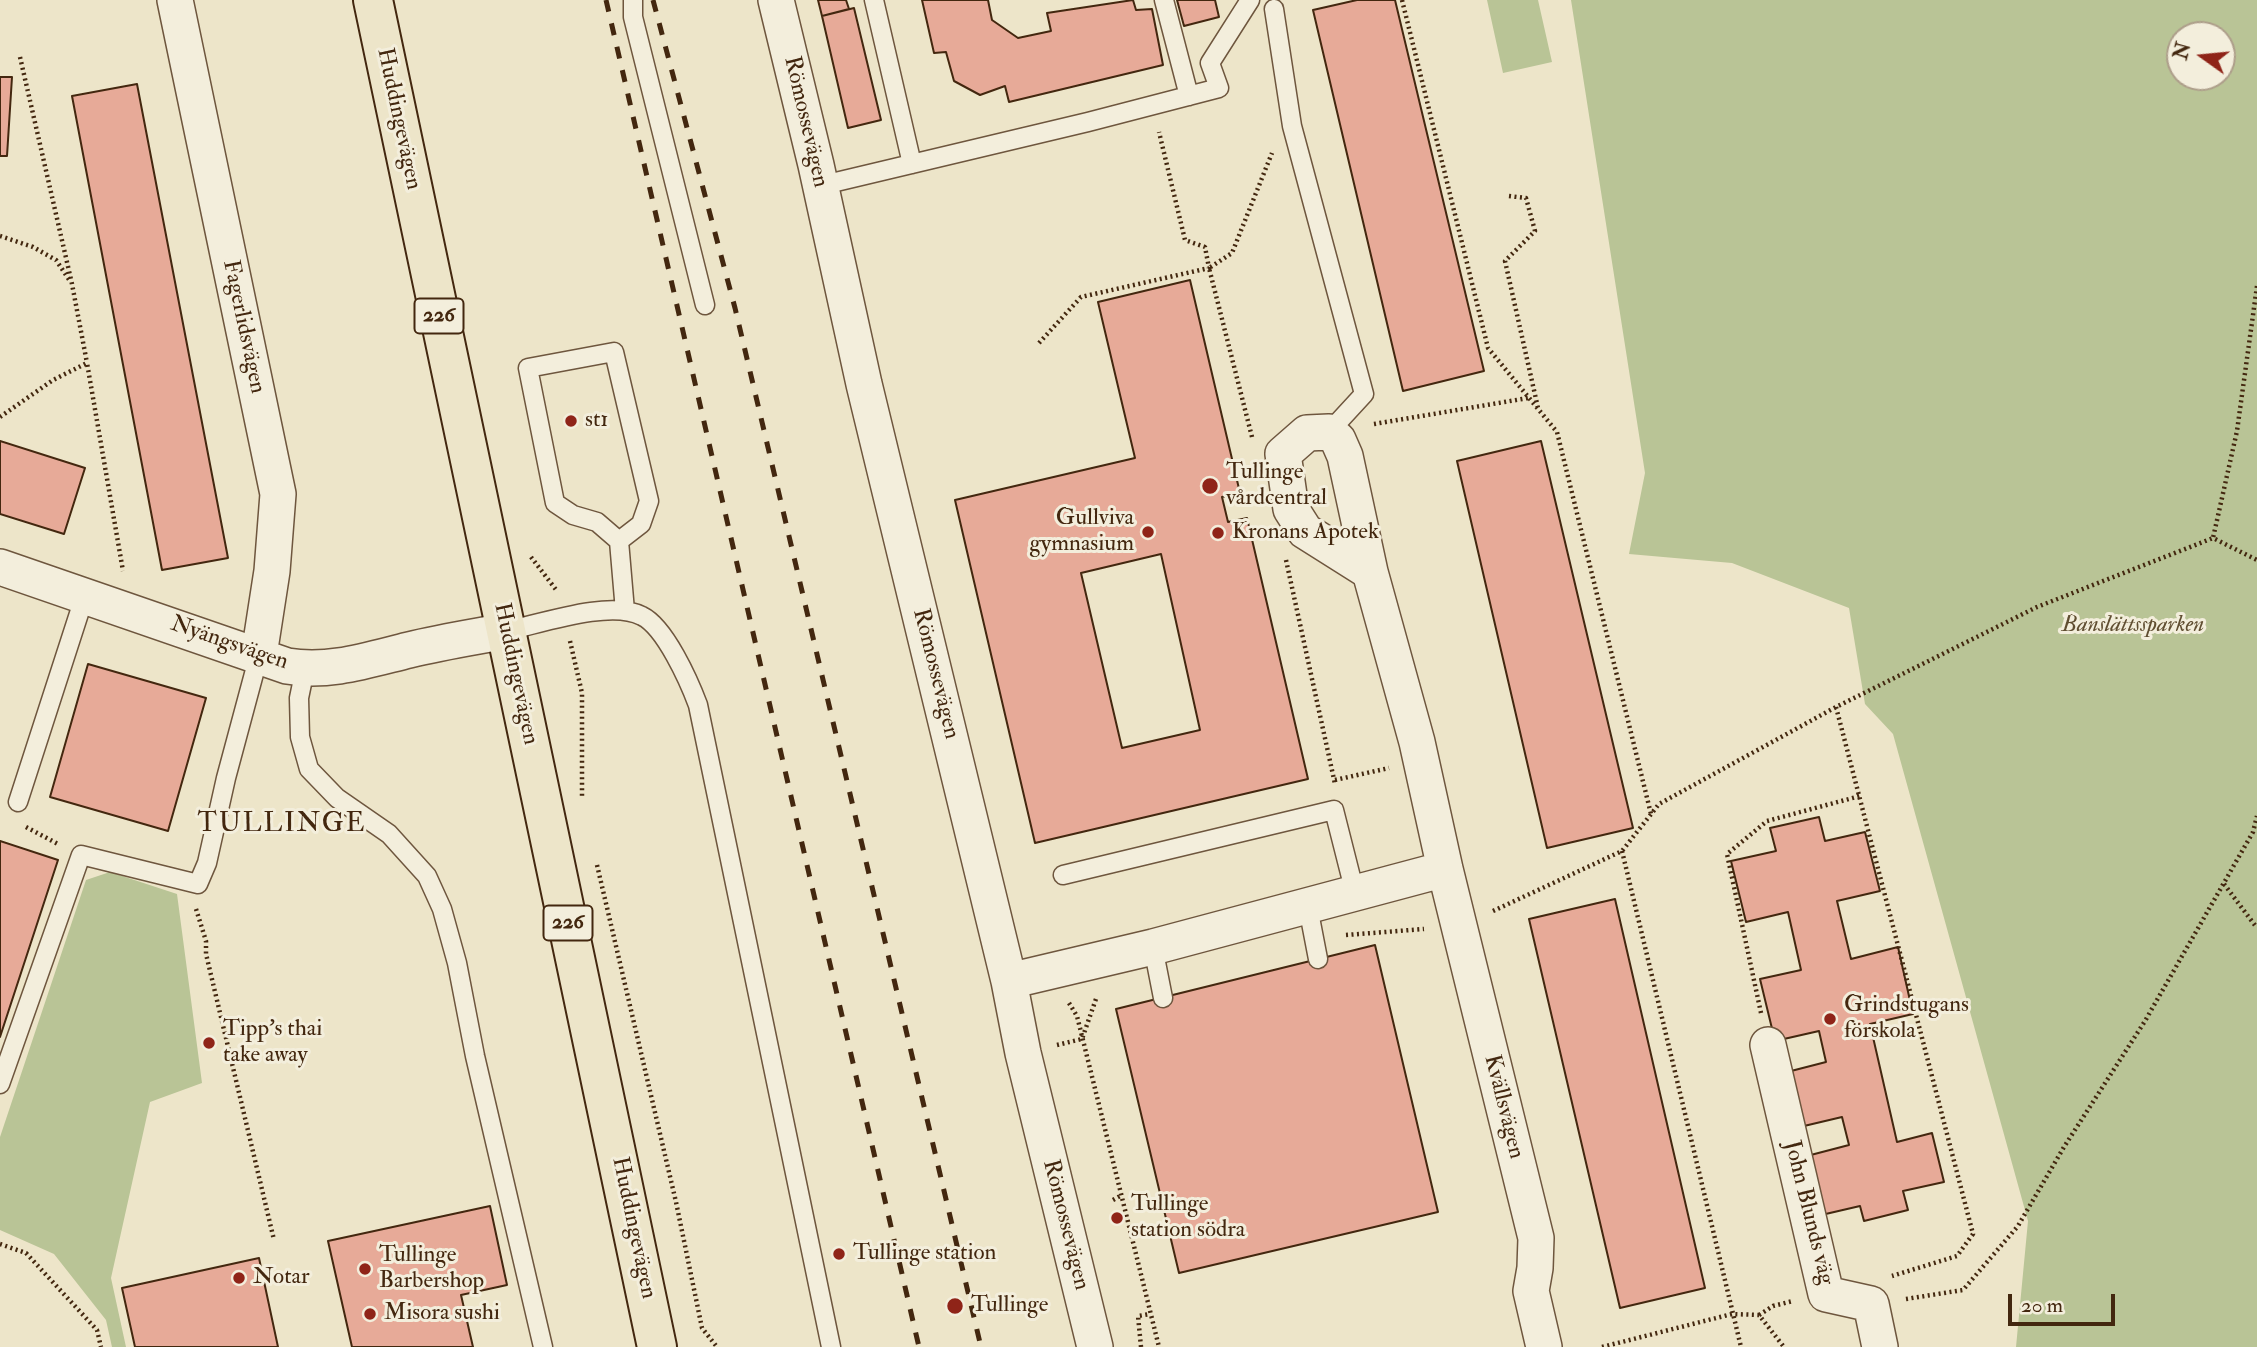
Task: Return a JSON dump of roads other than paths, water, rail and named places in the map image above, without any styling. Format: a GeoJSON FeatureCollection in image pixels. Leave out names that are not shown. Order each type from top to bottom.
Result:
{"type":"FeatureCollection","features":[{"type":"Feature","properties":{"kind":"main road","name":"Huddingevägen"},"geometry":{"type":"LineString","coordinates":[[373,0],[657,1347]]}},
{"type":"Feature","properties":{"kind":"street","name":"Fagerlidsvägen"},"geometry":{"type":"LineString","coordinates":[[174,0],[278,494],[272,571],[259,655]]}},
{"type":"Feature","properties":{"kind":"street","name":"Römossevägen"},"geometry":{"type":"LineString","coordinates":[[776,0],[880,451],[1095,1347]]}},
{"type":"Feature","properties":{"kind":"street"},"geometry":{"type":"LineString","coordinates":[[1329,432],[1307,433],[1283,454],[1291,509],[1305,531],[1370,572]]}},
{"type":"Feature","properties":{"kind":"street","name":"Kvällsvägen"},"geometry":{"type":"LineString","coordinates":[[1329,432],[1338,440],[1345,456],[1370,572],[1422,761],[1445,869],[1536,1238],[1531,1291],[1544,1347]]}},
{"type":"Feature","properties":{"kind":"street","name":"Nyängsvägen"},"geometry":{"type":"LineString","coordinates":[[0,567],[287,666],[305,669],[348,666],[411,649],[506,631]]}},
{"type":"Feature","properties":{"kind":"street"},"geometry":{"type":"LineString","coordinates":[[1009,981],[1153,947],[1311,922],[1355,893],[1445,869]]}},
{"type":"Feature","properties":{"kind":"street","name":"John Blunds väg"},"geometry":{"type":"LineString","coordinates":[[1768,1045],[1826,1294],[1871,1304],[1880,1347]]}},
{"type":"Feature","properties":{"kind":"lane"},"geometry":{"type":"LineString","coordinates":[[633,0],[633,17],[705,305]]}},
{"type":"Feature","properties":{"kind":"lane"},"geometry":{"type":"LineString","coordinates":[[874,0],[912,164]]}},
{"type":"Feature","properties":{"kind":"lane"},"geometry":{"type":"LineString","coordinates":[[1164,0],[1189,96]]}},
{"type":"Feature","properties":{"kind":"lane"},"geometry":{"type":"LineString","coordinates":[[819,186],[1219,88],[1210,63],[1250,0]]}},
{"type":"Feature","properties":{"kind":"lane"},"geometry":{"type":"LineString","coordinates":[[1274,9],[1292,126],[1364,394],[1329,432]]}},
{"type":"Feature","properties":{"kind":"lane"},"geometry":{"type":"LineString","coordinates":[[619,541],[641,524],[649,501],[614,352],[528,368],[555,503],[573,515],[597,522],[619,541],[625,611]]}},
{"type":"Feature","properties":{"kind":"lane"},"geometry":{"type":"LineString","coordinates":[[18,802],[85,595]]}},
{"type":"Feature","properties":{"kind":"lane"},"geometry":{"type":"LineString","coordinates":[[506,631],[587,612],[625,611],[641,615],[655,625],[688,678],[698,705],[831,1347]]}},
{"type":"Feature","properties":{"kind":"lane"},"geometry":{"type":"LineString","coordinates":[[0,1084],[80,855],[198,884],[207,863],[226,778],[259,655]]}},
{"type":"Feature","properties":{"kind":"lane"},"geometry":{"type":"LineString","coordinates":[[305,669],[299,698],[300,737],[309,769],[337,798],[389,834],[427,876],[442,909],[457,963],[475,1056],[543,1347]]}},
{"type":"Feature","properties":{"kind":"lane"},"geometry":{"type":"LineString","coordinates":[[1063,875],[1334,810],[1355,893]]}},
{"type":"Feature","properties":{"kind":"lane"},"geometry":{"type":"LineString","coordinates":[[1311,922],[1318,959]]}},
{"type":"Feature","properties":{"kind":"lane"},"geometry":{"type":"LineString","coordinates":[[1153,947],[1163,998]]}},
{"type":"Feature","properties":{"kind":"railway"},"geometry":{"type":"LineString","coordinates":[[606,0],[919,1347]]}},
{"type":"Feature","properties":{"kind":"railway"},"geometry":{"type":"LineString","coordinates":[[653,0],[735,308],[981,1347]]}},
{"type":"Feature","properties":{"kind":"place","name":"st1"},"geometry":{"type":"Point","coordinates":[571,421]}},
{"type":"Feature","properties":{"kind":"place","name":"Tullinge vårdcentral"},"geometry":{"type":"Point","coordinates":[1210,486]}},
{"type":"Feature","properties":{"kind":"place","name":"Gullviva gymnasium"},"geometry":{"type":"Point","coordinates":[1148,532]}},
{"type":"Feature","properties":{"kind":"place","name":"Kronans Apotek"},"geometry":{"type":"Point","coordinates":[1218,533]}},
{"type":"Feature","properties":{"kind":"place","name":"Grindstugans förskola"},"geometry":{"type":"Point","coordinates":[1830,1019]}},
{"type":"Feature","properties":{"kind":"place","name":"Tipp's thai take away"},"geometry":{"type":"Point","coordinates":[209,1043]}},
{"type":"Feature","properties":{"kind":"place","name":"Tullinge station södra"},"geometry":{"type":"Point","coordinates":[1117,1218]}},
{"type":"Feature","properties":{"kind":"place","name":"Tullinge station"},"geometry":{"type":"Point","coordinates":[839,1254]}},
{"type":"Feature","properties":{"kind":"place","name":"Tullinge Barbershop"},"geometry":{"type":"Point","coordinates":[365,1269]}},
{"type":"Feature","properties":{"kind":"place","name":"Notar"},"geometry":{"type":"Point","coordinates":[239,1278]}},
{"type":"Feature","properties":{"kind":"place","name":"Tullinge"},"geometry":{"type":"Point","coordinates":[955,1306]}},
{"type":"Feature","properties":{"kind":"place","name":"Misora sushi"},"geometry":{"type":"Point","coordinates":[370,1314]}},
{"type":"Feature","properties":{"kind":"district","name":"TULLINGE"},"geometry":{"type":"Point","coordinates":[282,825]}},
{"type":"Feature","properties":{"kind":"park label","name":"Banslättssparken"},"geometry":{"type":"Point","coordinates":[2133,626]}}]}
